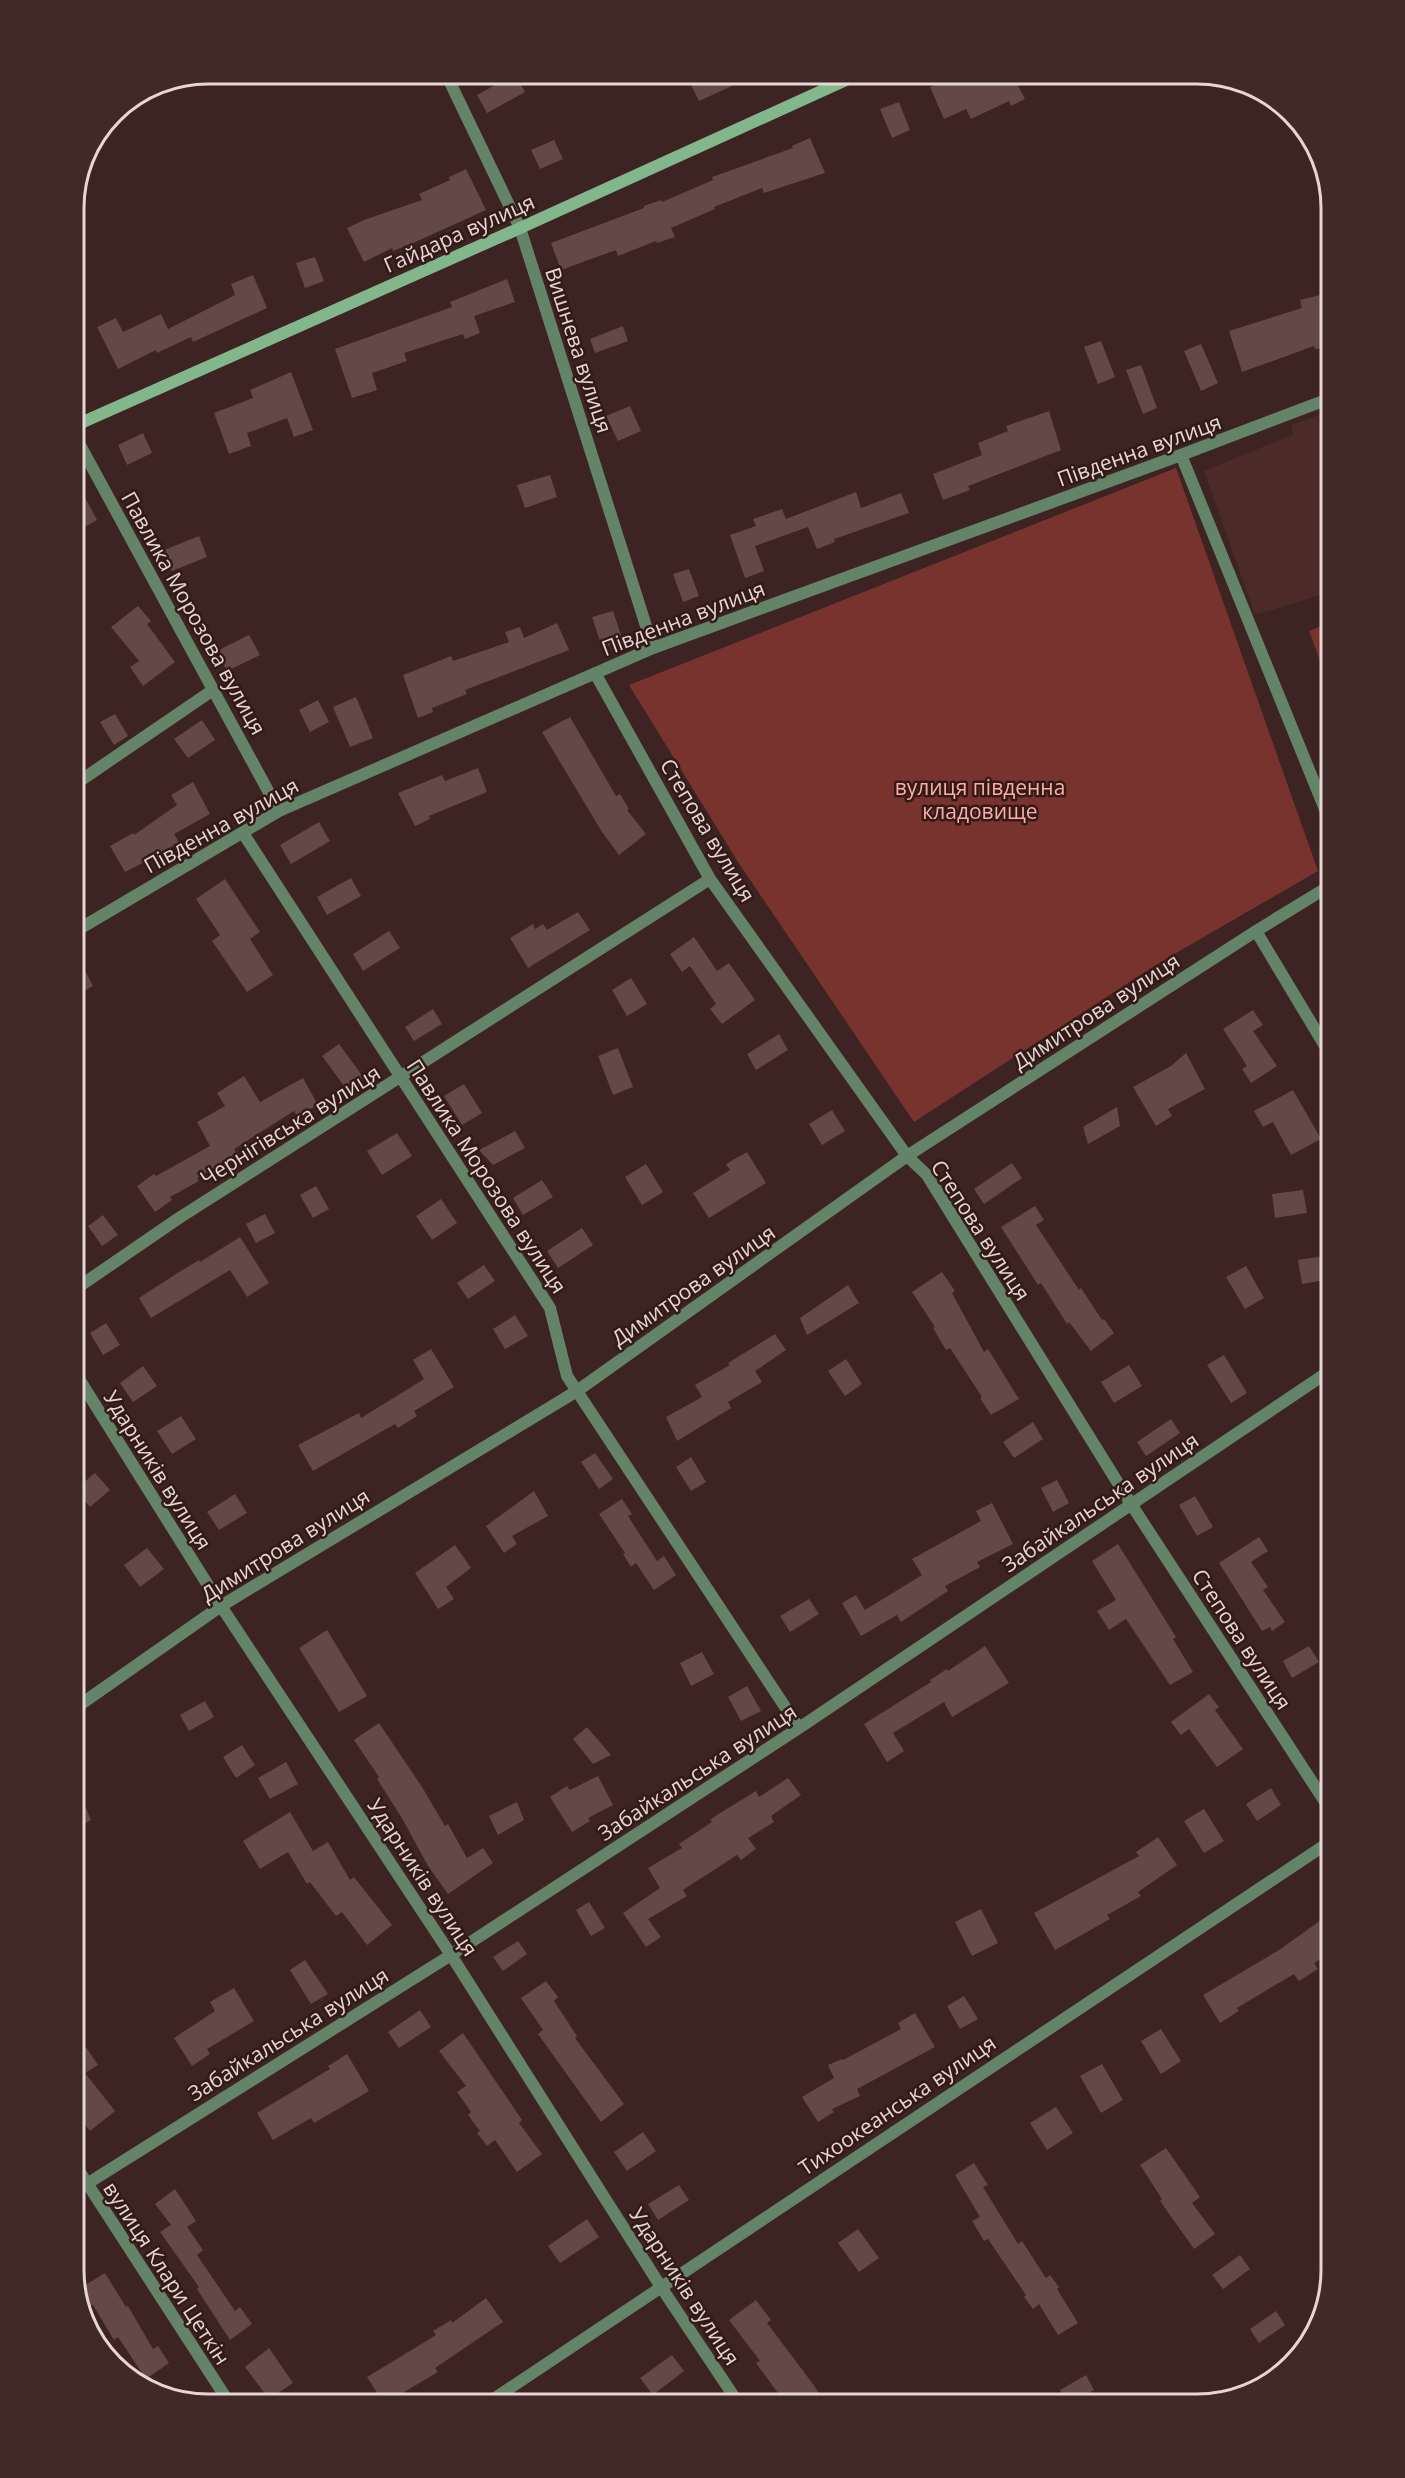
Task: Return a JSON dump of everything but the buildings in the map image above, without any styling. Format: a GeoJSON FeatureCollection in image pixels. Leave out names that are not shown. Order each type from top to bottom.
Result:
{"type":"FeatureCollection","features":[{"type":"Feature","properties":{"kind":"street","name":"Вишнева вулиця"},"geometry":{"type":"LineString","coordinates":[[451,84],[520,228],[653,648]]}},
{"type":"Feature","properties":{"kind":"street","name":"Гайдара вулиця"},"geometry":{"type":"LineString","coordinates":[[84,422],[837,84]]}},
{"type":"Feature","properties":{"kind":"street","name":"Південна вулиця"},"geometry":{"type":"LineString","coordinates":[[84,926],[279,811],[653,648],[1321,402]]}},
{"type":"Feature","properties":{"kind":"street","name":"Павлика Морозова вулиця"},"geometry":{"type":"LineString","coordinates":[[84,453],[279,811]]}},
{"type":"Feature","properties":{"kind":"street"},"geometry":{"type":"LineString","coordinates":[[1181,455],[1321,797]]}},
{"type":"Feature","properties":{"kind":"street","name":"Степова вулиця"},"geometry":{"type":"LineString","coordinates":[[595,673],[710,879],[908,1156],[927,1175],[1131,1504],[1321,1794]]}},
{"type":"Feature","properties":{"kind":"street"},"geometry":{"type":"LineString","coordinates":[[84,778],[213,690]]}},
{"type":"Feature","properties":{"kind":"street","name":"Павлика Морозова вулиця"},"geometry":{"type":"LineString","coordinates":[[243,833],[550,1308],[567,1376],[799,1728]]}},
{"type":"Feature","properties":{"kind":"street","name":"Чернігівська вулиця"},"geometry":{"type":"LineString","coordinates":[[84,1283],[179,1218],[710,879]]}},
{"type":"Feature","properties":{"kind":"street","name":"Димитрова вулиця"},"geometry":{"type":"LineString","coordinates":[[84,1702],[221,1606],[577,1391],[908,1156],[1256,931],[1321,892]]}},
{"type":"Feature","properties":{"kind":"street"},"geometry":{"type":"LineString","coordinates":[[1256,931],[1321,1038]]}},
{"type":"Feature","properties":{"kind":"street","name":"Забайкальська вулиця"},"geometry":{"type":"LineString","coordinates":[[86,2184],[451,1955],[799,1728],[1321,1377]]}},
{"type":"Feature","properties":{"kind":"street","name":"Ударників вулиця"},"geometry":{"type":"LineString","coordinates":[[84,1387],[221,1606],[451,1955],[661,2287],[732,2394]]}},
{"type":"Feature","properties":{"kind":"street","name":"Тихоокеанська вулиця"},"geometry":{"type":"LineString","coordinates":[[501,2394],[1321,1848]]}},
{"type":"Feature","properties":{"kind":"street","name":"вулиця Клари Цеткін"},"geometry":{"type":"LineString","coordinates":[[84,2180],[223,2394]]}},
{"type":"Feature","properties":{"kind":"shaded area"},"geometry":{"type":"Polygon","coordinates":[[[1321,414],[1321,595],[1255,615],[1204,471],[1294,434],[1291,425],[1321,414]]]}},
{"type":"Feature","properties":{"kind":"green space","name":"вулиця південна кладовище"},"geometry":{"type":"Polygon","coordinates":[[[1176,468],[1318,871],[1159,963],[914,1122],[738,862],[629,685],[1176,468]]]}},
{"type":"Feature","properties":{"kind":"green space"},"geometry":{"type":"Polygon","coordinates":[[[1321,626],[1321,663],[1309,631],[1321,626]]]}}]}
